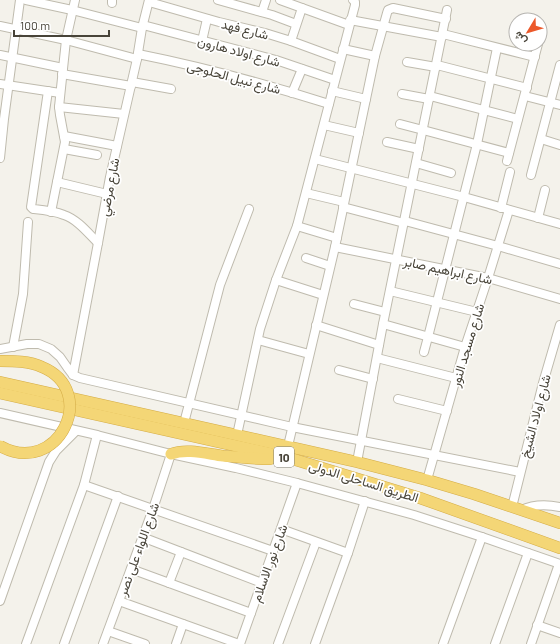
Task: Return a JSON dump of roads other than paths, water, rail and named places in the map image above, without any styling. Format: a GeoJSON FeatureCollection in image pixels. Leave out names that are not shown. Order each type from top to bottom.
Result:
{"type":"FeatureCollection","features":[{"type":"Feature","properties":{"kind":"highway"},"geometry":{"type":"LineString","coordinates":[[0,360],[30,363],[42,366],[52,372],[60,380],[66,390],[70,401],[70,413],[67,424],[62,433],[54,442],[44,449],[33,453],[21,453],[10,451],[0,446]]}},
{"type":"Feature","properties":{"kind":"highway","name":"الطريق الساحلى الدولى"},"geometry":{"type":"LineString","coordinates":[[0,382],[237,435],[560,548]]}},
{"type":"Feature","properties":{"kind":"highway","name":"الطريق الساحلى الدولى"},"geometry":{"type":"LineString","coordinates":[[0,393],[287,452],[357,462],[474,494],[560,523]]}},
{"type":"Feature","properties":{"kind":"highway"},"geometry":{"type":"LineString","coordinates":[[171,454],[186,451],[256,459],[287,452]]}},
{"type":"Feature","properties":{"kind":"street"},"geometry":{"type":"LineString","coordinates":[[0,158],[4,84],[12,58],[20,0]]}},
{"type":"Feature","properties":{"kind":"street","name":"شارع اولاد هارون"},"geometry":{"type":"LineString","coordinates":[[26,0],[202,41],[263,57],[335,80]]}},
{"type":"Feature","properties":{"kind":"street"},"geometry":{"type":"LineString","coordinates":[[51,212],[64,149],[64,136],[59,107],[60,93],[66,40],[75,0]]}},
{"type":"Feature","properties":{"kind":"street"},"geometry":{"type":"LineString","coordinates":[[219,0],[262,12],[296,24]]}},
{"type":"Feature","properties":{"kind":"street"},"geometry":{"type":"LineString","coordinates":[[262,12],[266,0]]}},
{"type":"Feature","properties":{"kind":"street"},"geometry":{"type":"LineString","coordinates":[[280,0],[350,23],[383,26],[442,36],[535,57]]}},
{"type":"Feature","properties":{"kind":"street"},"geometry":{"type":"LineString","coordinates":[[237,435],[265,312],[297,226],[355,4],[353,0]]}},
{"type":"Feature","properties":{"kind":"street","name":"شارع فهد"},"geometry":{"type":"LineString","coordinates":[[149,1],[207,19],[251,29],[291,41],[340,59]]}},
{"type":"Feature","properties":{"kind":"street","name":"شارع مرضي"},"geometry":{"type":"LineString","coordinates":[[73,375],[110,176],[149,1]]}},
{"type":"Feature","properties":{"kind":"street"},"geometry":{"type":"LineString","coordinates":[[291,41],[302,8]]}},
{"type":"Feature","properties":{"kind":"street"},"geometry":{"type":"LineString","coordinates":[[287,452],[335,247],[375,56],[386,12],[393,8],[446,19]]}},
{"type":"Feature","properties":{"kind":"street"},"geometry":{"type":"LineString","coordinates":[[357,462],[385,312],[447,10]]}},
{"type":"Feature","properties":{"kind":"street"},"geometry":{"type":"LineString","coordinates":[[202,41],[207,19]]}},
{"type":"Feature","properties":{"kind":"street","name":"شارع نبيل الحلوجى"},"geometry":{"type":"LineString","coordinates":[[0,26],[137,57],[215,71],[329,104]]}},
{"type":"Feature","properties":{"kind":"street"},"geometry":{"type":"LineString","coordinates":[[424,352],[477,144],[497,48]]}},
{"type":"Feature","properties":{"kind":"street"},"geometry":{"type":"LineString","coordinates":[[343,49],[375,56]]}},
{"type":"Feature","properties":{"kind":"street"},"geometry":{"type":"LineString","coordinates":[[400,124],[477,144],[508,157],[536,52]]}},
{"type":"Feature","properties":{"kind":"street"},"geometry":{"type":"LineString","coordinates":[[0,55],[62,71],[131,84],[171,89]]}},
{"type":"Feature","properties":{"kind":"street"},"geometry":{"type":"LineString","coordinates":[[407,62],[436,66],[491,79],[560,105]]}},
{"type":"Feature","properties":{"kind":"street"},"geometry":{"type":"LineString","coordinates":[[531,175],[560,65]]}},
{"type":"Feature","properties":{"kind":"street"},"geometry":{"type":"LineString","coordinates":[[292,93],[302,69]]}},
{"type":"Feature","properties":{"kind":"street"},"geometry":{"type":"LineString","coordinates":[[4,84],[60,93]]}},
{"type":"Feature","properties":{"kind":"street"},"geometry":{"type":"LineString","coordinates":[[48,91],[31,206],[33,209],[65,215],[72,218],[98,243]]}},
{"type":"Feature","properties":{"kind":"street"},"geometry":{"type":"LineString","coordinates":[[332,91],[366,99]]}},
{"type":"Feature","properties":{"kind":"street"},"geometry":{"type":"LineString","coordinates":[[402,94],[430,97],[518,119]]}},
{"type":"Feature","properties":{"kind":"street"},"geometry":{"type":"LineString","coordinates":[[59,107],[124,114]]}},
{"type":"Feature","properties":{"kind":"street"},"geometry":{"type":"LineString","coordinates":[[324,125],[359,133]]}},
{"type":"Feature","properties":{"kind":"street"},"geometry":{"type":"LineString","coordinates":[[64,136],[117,146]]}},
{"type":"Feature","properties":{"kind":"street"},"geometry":{"type":"LineString","coordinates":[[541,139],[560,145]]}},
{"type":"Feature","properties":{"kind":"street"},"geometry":{"type":"LineString","coordinates":[[387,142],[419,149]]}},
{"type":"Feature","properties":{"kind":"street"},"geometry":{"type":"LineString","coordinates":[[64,149],[97,156]]}},
{"type":"Feature","properties":{"kind":"street"},"geometry":{"type":"LineString","coordinates":[[315,159],[464,197],[560,224]]}},
{"type":"Feature","properties":{"kind":"street"},"geometry":{"type":"LineString","coordinates":[[416,163],[451,173]]}},
{"type":"Feature","properties":{"kind":"street","name":"شارع مسجد النور"},"geometry":{"type":"LineString","coordinates":[[427,480],[465,347],[498,246],[510,172]]}},
{"type":"Feature","properties":{"kind":"street"},"geometry":{"type":"LineString","coordinates":[[57,182],[107,194]]}},
{"type":"Feature","properties":{"kind":"street"},"geometry":{"type":"LineString","coordinates":[[538,218],[545,190]]}},
{"type":"Feature","properties":{"kind":"street"},"geometry":{"type":"LineString","coordinates":[[306,193],[404,222],[454,234],[560,264]]}},
{"type":"Feature","properties":{"kind":"street"},"geometry":{"type":"LineString","coordinates":[[184,423],[220,285],[249,209]]}},
{"type":"Feature","properties":{"kind":"street"},"geometry":{"type":"LineString","coordinates":[[13,347],[23,294],[28,222]]}},
{"type":"Feature","properties":{"kind":"street"},"geometry":{"type":"LineString","coordinates":[[297,226],[337,238]]}},
{"type":"Feature","properties":{"kind":"street","name":"شارع ابراهيم صابر"},"geometry":{"type":"LineString","coordinates":[[335,247],[488,278],[560,299]]}},
{"type":"Feature","properties":{"kind":"street"},"geometry":{"type":"LineString","coordinates":[[306,258],[330,266]]}},
{"type":"Feature","properties":{"kind":"street"},"geometry":{"type":"LineString","coordinates":[[276,280],[323,295]]}},
{"type":"Feature","properties":{"kind":"street"},"geometry":{"type":"LineString","coordinates":[[390,291],[477,312]]}},
{"type":"Feature","properties":{"kind":"street"},"geometry":{"type":"LineString","coordinates":[[354,304],[385,312]]}},
{"type":"Feature","properties":{"kind":"street"},"geometry":{"type":"LineString","coordinates":[[383,324],[465,347]]}},
{"type":"Feature","properties":{"kind":"street"},"geometry":{"type":"LineString","coordinates":[[316,325],[379,345]]}},
{"type":"Feature","properties":{"kind":"street","name":"شارع اولاد الشيخ"},"geometry":{"type":"LineString","coordinates":[[516,509],[520,472],[560,325]]}},
{"type":"Feature","properties":{"kind":"street"},"geometry":{"type":"LineString","coordinates":[[258,340],[309,354]]}},
{"type":"Feature","properties":{"kind":"street"},"geometry":{"type":"LineString","coordinates":[[0,349],[27,344],[39,344],[51,349],[60,357],[73,375],[80,378],[292,427],[520,472]]}},
{"type":"Feature","properties":{"kind":"street"},"geometry":{"type":"LineString","coordinates":[[376,358],[456,378]]}},
{"type":"Feature","properties":{"kind":"street"},"geometry":{"type":"LineString","coordinates":[[339,370],[373,379]]}},
{"type":"Feature","properties":{"kind":"street"},"geometry":{"type":"LineString","coordinates":[[398,399],[447,411]]}},
{"type":"Feature","properties":{"kind":"street"},"geometry":{"type":"LineString","coordinates":[[0,413],[97,435],[171,454],[297,482],[414,515],[559,564],[531,644]]}},
{"type":"Feature","properties":{"kind":"street"},"geometry":{"type":"LineString","coordinates":[[0,601],[49,462],[56,451],[76,431]]}},
{"type":"Feature","properties":{"kind":"street"},"geometry":{"type":"LineString","coordinates":[[26,644],[84,484],[97,435]]}},
{"type":"Feature","properties":{"kind":"street","name":"شارع اللواء على نصر"},"geometry":{"type":"LineString","coordinates":[[103,644],[153,509],[171,454]]}},
{"type":"Feature","properties":{"kind":"street","name":"شارع نور الاسلام"},"geometry":{"type":"LineString","coordinates":[[239,644],[297,482]]}},
{"type":"Feature","properties":{"kind":"street"},"geometry":{"type":"LineString","coordinates":[[84,484],[273,551]]}},
{"type":"Feature","properties":{"kind":"street"},"geometry":{"type":"LineString","coordinates":[[64,644],[118,496]]}},
{"type":"Feature","properties":{"kind":"street"},"geometry":{"type":"LineString","coordinates":[[315,644],[365,501]]}},
{"type":"Feature","properties":{"kind":"street"},"geometry":{"type":"LineString","coordinates":[[516,509],[538,505],[560,506]]}},
{"type":"Feature","properties":{"kind":"street"},"geometry":{"type":"LineString","coordinates":[[281,529],[348,553]]}},
{"type":"Feature","properties":{"kind":"street"},"geometry":{"type":"LineString","coordinates":[[142,537],[262,582]]}},
{"type":"Feature","properties":{"kind":"street"},"geometry":{"type":"LineString","coordinates":[[443,644],[482,537]]}},
{"type":"Feature","properties":{"kind":"street"},"geometry":{"type":"LineString","coordinates":[[278,644],[316,542]]}},
{"type":"Feature","properties":{"kind":"street"},"geometry":{"type":"LineString","coordinates":[[169,583],[181,552]]}},
{"type":"Feature","properties":{"kind":"street"},"geometry":{"type":"LineString","coordinates":[[495,644],[528,553]]}},
{"type":"Feature","properties":{"kind":"street"},"geometry":{"type":"LineString","coordinates":[[130,569],[251,613]]}},
{"type":"Feature","properties":{"kind":"street"},"geometry":{"type":"LineString","coordinates":[[119,600],[239,644]]}},
{"type":"Feature","properties":{"kind":"street"},"geometry":{"type":"LineString","coordinates":[[176,644],[183,624]]}},
{"type":"Feature","properties":{"kind":"street"},"geometry":{"type":"LineString","coordinates":[[537,624],[560,633]]}},
{"type":"Feature","properties":{"kind":"street"},"geometry":{"type":"LineString","coordinates":[[108,631],[140,643]]}}]}
